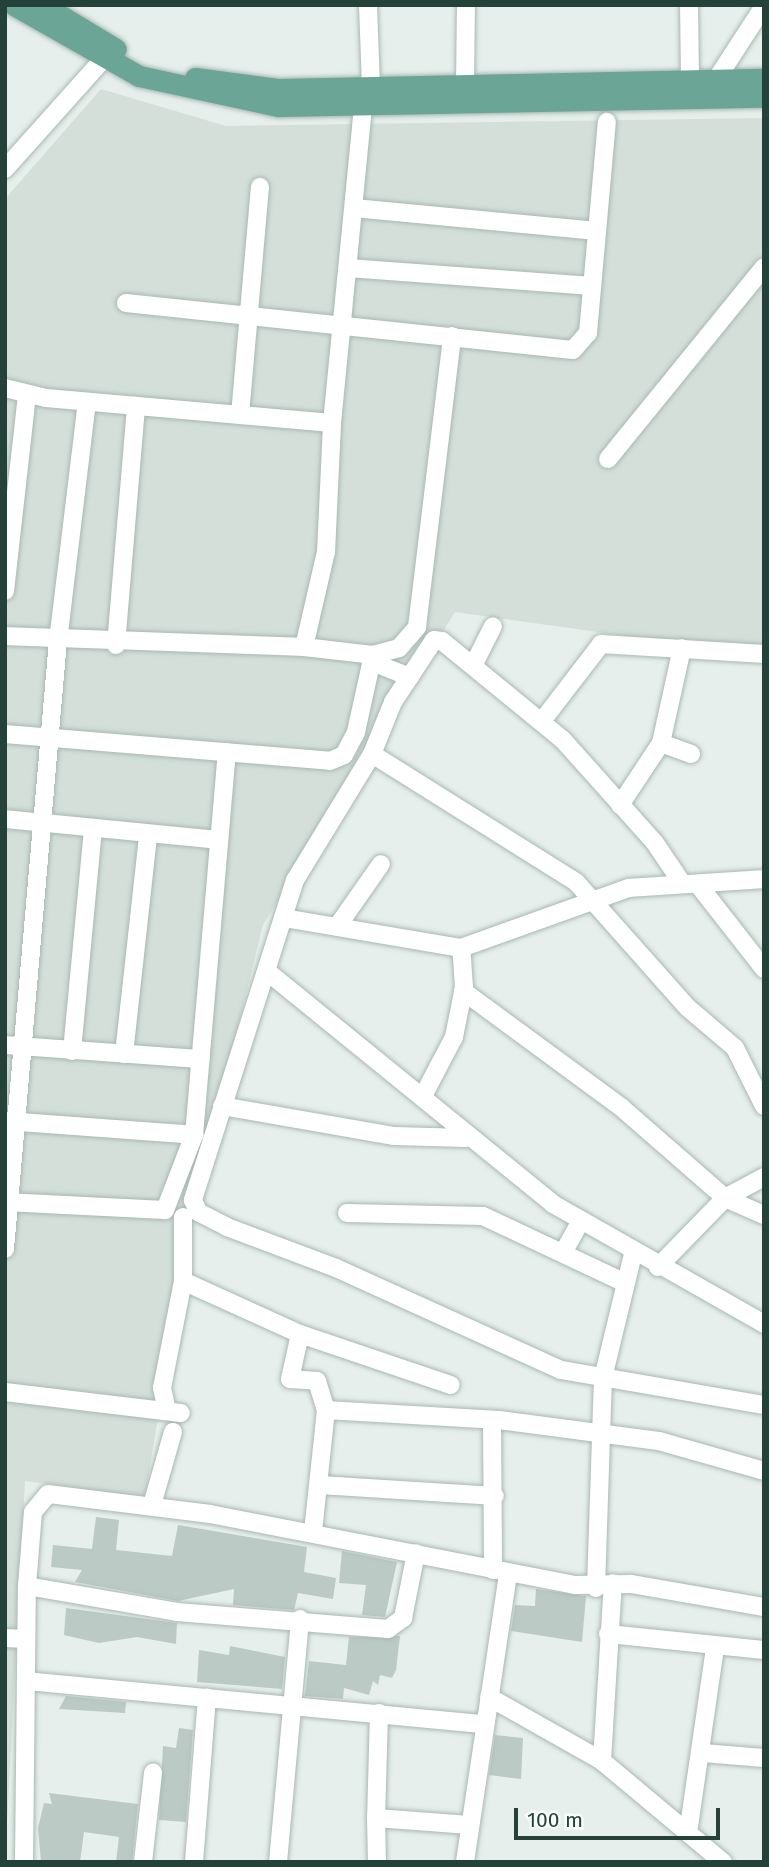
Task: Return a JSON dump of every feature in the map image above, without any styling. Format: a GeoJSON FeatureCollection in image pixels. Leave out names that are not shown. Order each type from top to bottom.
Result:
{"type":"FeatureCollection","features":[{"type":"Feature","properties":{"kind":"main road"},"geometry":{"type":"LineString","coordinates":[[14,5],[109,54],[192,78],[279,89],[367,96],[764,97]]}},
{"type":"Feature","properties":{"kind":"main road"},"geometry":{"type":"LineString","coordinates":[[43,5],[109,54]]}},
{"type":"Feature","properties":{"kind":"main road"},"geometry":{"type":"LineString","coordinates":[[367,96],[465,85],[764,79]]}},
{"type":"Feature","properties":{"kind":"street"},"geometry":{"type":"LineString","coordinates":[[304,647],[326,552],[332,423],[367,96],[368,5]]}},
{"type":"Feature","properties":{"kind":"street"},"geometry":{"type":"LineString","coordinates":[[465,85],[466,5]]}},
{"type":"Feature","properties":{"kind":"street"},"geometry":{"type":"LineString","coordinates":[[689,5],[690,81]]}},
{"type":"Feature","properties":{"kind":"street"},"geometry":{"type":"LineString","coordinates":[[716,80],[764,6]]}},
{"type":"Feature","properties":{"kind":"street"},"geometry":{"type":"LineString","coordinates":[[5,169],[109,54]]}},
{"type":"Feature","properties":{"kind":"street"},"geometry":{"type":"LineString","coordinates":[[126,303],[342,323],[573,350],[588,333],[607,122]]}},
{"type":"Feature","properties":{"kind":"street"},"geometry":{"type":"LineString","coordinates":[[240,415],[260,187]]}},
{"type":"Feature","properties":{"kind":"street"},"geometry":{"type":"LineString","coordinates":[[354,208],[597,231]]}},
{"type":"Feature","properties":{"kind":"street"},"geometry":{"type":"LineString","coordinates":[[608,459],[764,267]]}},
{"type":"Feature","properties":{"kind":"street"},"geometry":{"type":"LineString","coordinates":[[348,268],[592,286]]}},
{"type":"Feature","properties":{"kind":"street"},"geometry":{"type":"LineString","coordinates":[[372,659],[399,648],[417,627],[452,336]]}},
{"type":"Feature","properties":{"kind":"street"},"geometry":{"type":"LineString","coordinates":[[5,388],[27,394],[87,402],[332,423]]}},
{"type":"Feature","properties":{"kind":"street"},"geometry":{"type":"LineString","coordinates":[[5,591],[27,394]]}},
{"type":"Feature","properties":{"kind":"street"},"geometry":{"type":"LineString","coordinates":[[5,1250],[14,1046],[42,822],[58,641],[87,402]]}},
{"type":"Feature","properties":{"kind":"street"},"geometry":{"type":"LineString","coordinates":[[116,645],[136,406]]}},
{"type":"Feature","properties":{"kind":"street"},"geometry":{"type":"LineString","coordinates":[[428,622],[442,640],[542,721],[764,969]]}},
{"type":"Feature","properties":{"kind":"street"},"geometry":{"type":"LineString","coordinates":[[474,664],[493,626]]}},
{"type":"Feature","properties":{"kind":"street"},"geometry":{"type":"LineString","coordinates":[[5,636],[116,645],[304,647],[372,659],[410,677]]}},
{"type":"Feature","properties":{"kind":"street"},"geometry":{"type":"LineString","coordinates":[[442,640],[434,640],[387,713],[369,756],[295,880],[269,973],[247,1018],[222,1106],[193,1190],[198,1212],[390,1292],[512,1352],[603,1378],[764,1405]]}},
{"type":"Feature","properties":{"kind":"street"},"geometry":{"type":"LineString","coordinates":[[542,721],[601,644],[764,654]]}},
{"type":"Feature","properties":{"kind":"street"},"geometry":{"type":"LineString","coordinates":[[620,805],[661,743],[682,648]]}},
{"type":"Feature","properties":{"kind":"street"},"geometry":{"type":"LineString","coordinates":[[5,734],[330,761],[350,747],[372,659]]}},
{"type":"Feature","properties":{"kind":"street"},"geometry":{"type":"LineString","coordinates":[[661,743],[691,754]]}},
{"type":"Feature","properties":{"kind":"street"},"geometry":{"type":"LineString","coordinates":[[350,747],[482,817],[592,900],[687,1007],[735,1048],[764,1106]]}},
{"type":"Feature","properties":{"kind":"street"},"geometry":{"type":"LineString","coordinates":[[7,1202],[165,1210],[194,1135],[227,752]]}},
{"type":"Feature","properties":{"kind":"street"},"geometry":{"type":"LineString","coordinates":[[5,819],[148,836],[219,840]]}},
{"type":"Feature","properties":{"kind":"street"},"geometry":{"type":"LineString","coordinates":[[72,1051],[93,829]]}},
{"type":"Feature","properties":{"kind":"street"},"geometry":{"type":"LineString","coordinates":[[124,1054],[148,836]]}},
{"type":"Feature","properties":{"kind":"street"},"geometry":{"type":"LineString","coordinates":[[339,924],[381,864]]}},
{"type":"Feature","properties":{"kind":"street"},"geometry":{"type":"LineString","coordinates":[[284,918],[339,924],[461,948],[505,938],[592,900],[691,885],[764,879]]}},
{"type":"Feature","properties":{"kind":"street"},"geometry":{"type":"LineString","coordinates":[[423,1096],[454,1037],[463,991],[461,948]]}},
{"type":"Feature","properties":{"kind":"street"},"geometry":{"type":"LineString","coordinates":[[269,973],[423,1096],[466,1138],[581,1221],[633,1254],[764,1324]]}},
{"type":"Feature","properties":{"kind":"street"},"geometry":{"type":"LineString","coordinates":[[463,991],[622,1108],[725,1198],[764,1215]]}},
{"type":"Feature","properties":{"kind":"street"},"geometry":{"type":"LineString","coordinates":[[14,1046],[200,1059]]}},
{"type":"Feature","properties":{"kind":"street"},"geometry":{"type":"LineString","coordinates":[[222,1106],[394,1136],[466,1138]]}},
{"type":"Feature","properties":{"kind":"street"},"geometry":{"type":"LineString","coordinates":[[11,1121],[194,1135]]}},
{"type":"Feature","properties":{"kind":"street"},"geometry":{"type":"LineString","coordinates":[[658,1267],[725,1198],[764,1177]]}},
{"type":"Feature","properties":{"kind":"street"},"geometry":{"type":"LineString","coordinates":[[347,1213],[483,1216],[623,1282]]}},
{"type":"Feature","properties":{"kind":"street"},"geometry":{"type":"LineString","coordinates":[[5,1392],[174,1412],[162,1388],[183,1281],[183,1217]]}},
{"type":"Feature","properties":{"kind":"street"},"geometry":{"type":"LineString","coordinates":[[563,1253],[581,1221]]}},
{"type":"Feature","properties":{"kind":"street"},"geometry":{"type":"LineString","coordinates":[[602,1761],[608,1634],[603,1378],[623,1282],[633,1254]]}},
{"type":"Feature","properties":{"kind":"street"},"geometry":{"type":"LineString","coordinates":[[183,1281],[300,1334],[451,1385]]}},
{"type":"Feature","properties":{"kind":"street"},"geometry":{"type":"LineString","coordinates":[[300,1334],[290,1378],[317,1381],[326,1410],[321,1485],[313,1532]]}},
{"type":"Feature","properties":{"kind":"street"},"geometry":{"type":"LineString","coordinates":[[326,1410],[492,1420],[604,1437],[659,1441],[764,1471]]}},
{"type":"Feature","properties":{"kind":"street"},"geometry":{"type":"LineString","coordinates":[[466,1862],[489,1697],[500,1571],[492,1420]]}},
{"type":"Feature","properties":{"kind":"street"},"geometry":{"type":"LineString","coordinates":[[152,1505],[173,1432]]}},
{"type":"Feature","properties":{"kind":"street"},"geometry":{"type":"LineString","coordinates":[[321,1485],[495,1496]]}},
{"type":"Feature","properties":{"kind":"street"},"geometry":{"type":"LineString","coordinates":[[24,1862],[27,1586],[38,1498],[48,1494],[152,1505],[313,1532],[500,1571],[764,1607]]}},
{"type":"Feature","properties":{"kind":"street"},"geometry":{"type":"LineString","coordinates":[[27,1586],[177,1612],[397,1625],[416,1553]]}},
{"type":"Feature","properties":{"kind":"street"},"geometry":{"type":"LineString","coordinates":[[278,1862],[288,1701],[300,1619]]}},
{"type":"Feature","properties":{"kind":"street"},"geometry":{"type":"LineString","coordinates":[[608,1634],[715,1648],[764,1650]]}},
{"type":"Feature","properties":{"kind":"street"},"geometry":{"type":"LineString","coordinates":[[5,1638],[26,1639]]}},
{"type":"Feature","properties":{"kind":"street"},"geometry":{"type":"LineString","coordinates":[[688,1833],[703,1753],[715,1648]]}},
{"type":"Feature","properties":{"kind":"street"},"geometry":{"type":"LineString","coordinates":[[26,1681],[207,1698],[288,1701],[484,1724]]}},
{"type":"Feature","properties":{"kind":"street"},"geometry":{"type":"LineString","coordinates":[[489,1697],[602,1761],[723,1862]]}},
{"type":"Feature","properties":{"kind":"street"},"geometry":{"type":"LineString","coordinates":[[194,1862],[207,1698]]}},
{"type":"Feature","properties":{"kind":"street"},"geometry":{"type":"LineString","coordinates":[[377,1862],[379,1713]]}},
{"type":"Feature","properties":{"kind":"street"},"geometry":{"type":"LineString","coordinates":[[703,1753],[764,1758]]}},
{"type":"Feature","properties":{"kind":"street"},"geometry":{"type":"LineString","coordinates":[[143,1862],[153,1773]]}},
{"type":"Feature","properties":{"kind":"street"},"geometry":{"type":"LineString","coordinates":[[376,1818],[470,1825]]}},
{"type":"Feature","properties":{"kind":"shaded area"},"geometry":{"type":"Polygon","coordinates":[[[101,89],[226,126],[764,118],[764,655],[455,612],[263,925],[190,1221],[145,1497],[25,1481],[5,1862],[5,199],[101,89]]]}},
{"type":"Feature","properties":{"kind":"building"},"geometry":{"type":"Polygon","coordinates":[[[96,1517],[119,1520],[116,1550],[172,1556],[178,1525],[307,1547],[304,1572],[336,1578],[333,1599],[298,1593],[294,1610],[233,1605],[234,1589],[178,1601],[75,1582],[82,1570],[51,1567],[53,1545],[92,1549],[96,1517]]]}},
{"type":"Feature","properties":{"kind":"building"},"geometry":{"type":"Polygon","coordinates":[[[342,1551],[397,1562],[385,1617],[362,1615],[366,1585],[339,1583],[342,1551]]]}},
{"type":"Feature","properties":{"kind":"building"},"geometry":{"type":"Polygon","coordinates":[[[536,1589],[586,1596],[582,1642],[511,1631],[515,1605],[535,1606],[536,1589]]]}},
{"type":"Feature","properties":{"kind":"building"},"geometry":{"type":"Polygon","coordinates":[[[66,1608],[177,1623],[176,1644],[137,1637],[99,1643],[64,1635],[66,1608]]]}},
{"type":"Feature","properties":{"kind":"building"},"geometry":{"type":"Polygon","coordinates":[[[400,1636],[396,1670],[392,1678],[380,1675],[378,1685],[373,1681],[369,1695],[344,1688],[343,1699],[305,1696],[309,1661],[346,1665],[349,1637],[400,1636]]]}},
{"type":"Feature","properties":{"kind":"building"},"geometry":{"type":"Polygon","coordinates":[[[230,1646],[285,1657],[282,1689],[197,1682],[199,1650],[229,1655],[230,1646]]]}},
{"type":"Feature","properties":{"kind":"building"},"geometry":{"type":"Polygon","coordinates":[[[66,1696],[126,1702],[125,1713],[59,1709],[66,1696]]]}},
{"type":"Feature","properties":{"kind":"building"},"geometry":{"type":"Polygon","coordinates":[[[179,1728],[193,1730],[186,1822],[159,1820],[163,1746],[176,1748],[179,1728]]]}},
{"type":"Feature","properties":{"kind":"building"},"geometry":{"type":"Polygon","coordinates":[[[495,1735],[523,1738],[521,1779],[489,1775],[495,1735]]]}},
{"type":"Feature","properties":{"kind":"building"},"geometry":{"type":"Polygon","coordinates":[[[49,1793],[138,1804],[132,1862],[116,1862],[119,1837],[84,1832],[80,1862],[41,1862],[38,1828],[44,1803],[52,1804],[49,1793]]]}}]}
